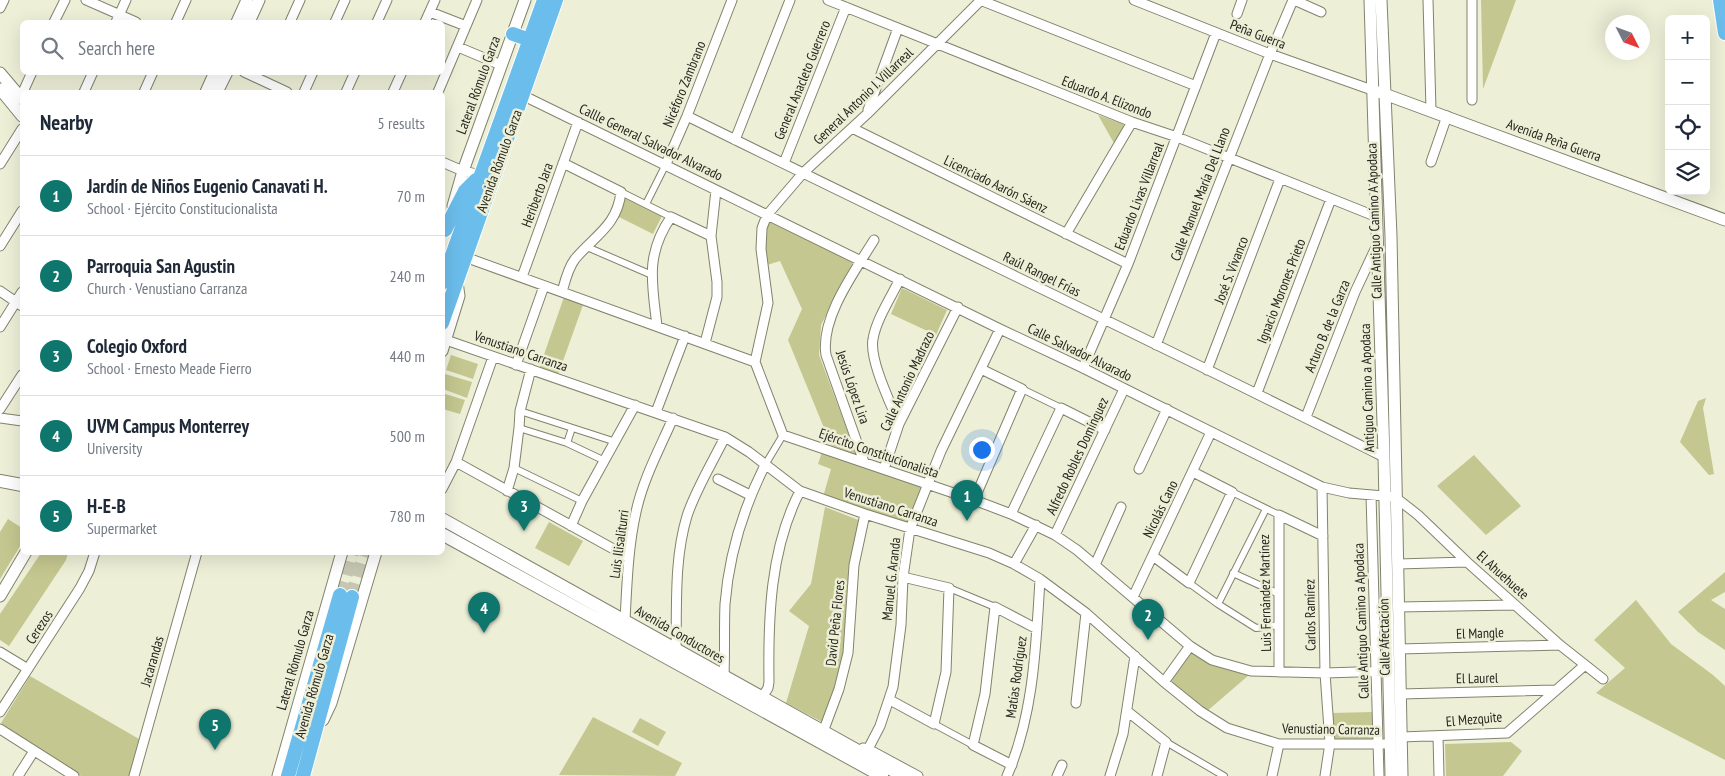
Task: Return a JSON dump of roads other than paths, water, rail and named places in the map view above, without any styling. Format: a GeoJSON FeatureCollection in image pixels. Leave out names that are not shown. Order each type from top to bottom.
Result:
{"type":"FeatureCollection","features":[{"type":"Feature","properties":{"kind":"main road","name":"Avenida Rómulo Garza"},"geometry":{"type":"LineString","coordinates":[[445,274],[544,0]]}},
{"type":"Feature","properties":{"kind":"main road","name":"Avenida Rómulo Garza"},"geometry":{"type":"LineString","coordinates":[[445,315],[556,0]]}},
{"type":"Feature","properties":{"kind":"main road"},"geometry":{"type":"LineString","coordinates":[[1720,0],[1725,33]]}},
{"type":"Feature","properties":{"kind":"main road"},"geometry":{"type":"LineString","coordinates":[[512,34],[530,40]]}},
{"type":"Feature","properties":{"kind":"main road"},"geometry":{"type":"LineString","coordinates":[[445,232],[465,191],[481,175]]}},
{"type":"Feature","properties":{"kind":"main road"},"geometry":{"type":"LineString","coordinates":[[445,261],[456,243]]}},
{"type":"Feature","properties":{"kind":"main road"},"geometry":{"type":"LineString","coordinates":[[0,481],[20,484]]}},
{"type":"Feature","properties":{"kind":"main road","name":"Avenida Conductores"},"geometry":{"type":"LineString","coordinates":[[445,521],[724,676],[759,702],[882,776]]}},
{"type":"Feature","properties":{"kind":"main road","name":"Avenida Conductores"},"geometry":{"type":"LineString","coordinates":[[445,536],[759,702],[823,732],[850,748],[867,752],[903,776]]}},
{"type":"Feature","properties":{"kind":"main road","name":"Avenida Rómulo Garza"},"geometry":{"type":"LineString","coordinates":[[287,773],[346,596],[316,732],[303,776]]}},
{"type":"Feature","properties":{"kind":"street"},"geometry":{"type":"LineString","coordinates":[[0,8],[4,0]]}},
{"type":"Feature","properties":{"kind":"street"},"geometry":{"type":"LineString","coordinates":[[55,20],[65,0]]}},
{"type":"Feature","properties":{"kind":"street"},"geometry":{"type":"LineString","coordinates":[[86,0],[117,19],[126,0]]}},
{"type":"Feature","properties":{"kind":"street"},"geometry":{"type":"LineString","coordinates":[[177,20],[186,0]]}},
{"type":"Feature","properties":{"kind":"street"},"geometry":{"type":"LineString","coordinates":[[238,20],[247,0]]}},
{"type":"Feature","properties":{"kind":"street"},"geometry":{"type":"LineString","coordinates":[[250,20],[259,0]]}},
{"type":"Feature","properties":{"kind":"street"},"geometry":{"type":"LineString","coordinates":[[291,20],[300,0]]}},
{"type":"Feature","properties":{"kind":"street"},"geometry":{"type":"LineString","coordinates":[[336,20],[345,0]]}},
{"type":"Feature","properties":{"kind":"street"},"geometry":{"type":"LineString","coordinates":[[378,20],[386,0]]}},
{"type":"Feature","properties":{"kind":"street"},"geometry":{"type":"LineString","coordinates":[[426,20],[435,0]]}},
{"type":"Feature","properties":{"kind":"street"},"geometry":{"type":"LineString","coordinates":[[439,90],[478,0]]}},
{"type":"Feature","properties":{"kind":"street","name":"Lateral Rómulo Garza"},"geometry":{"type":"LineString","coordinates":[[445,231],[463,171],[525,0]]}},
{"type":"Feature","properties":{"kind":"street","name":"Nicéforo Zambrano"},"geometry":{"type":"LineString","coordinates":[[646,204],[687,116],[732,0]]}},
{"type":"Feature","properties":{"kind":"street"},"geometry":{"type":"LineString","coordinates":[[735,140],[790,0]]}},
{"type":"Feature","properties":{"kind":"street","name":"Eduardo A. Elizondo"},"geometry":{"type":"LineString","coordinates":[[828,0],[1132,122],[1177,137],[1377,217]]}},
{"type":"Feature","properties":{"kind":"street"},"geometry":{"type":"LineString","coordinates":[[980,0],[1196,86]]}},
{"type":"Feature","properties":{"kind":"street","name":"General Antonio I. Villarreal"},"geometry":{"type":"LineString","coordinates":[[767,215],[803,173],[867,114],[980,0]]}},
{"type":"Feature","properties":{"kind":"street","name":"Peña Guerra"},"geometry":{"type":"LineString","coordinates":[[1134,0],[1270,54],[1372,90]]}},
{"type":"Feature","properties":{"kind":"street"},"geometry":{"type":"LineString","coordinates":[[1237,14],[1242,0]]}},
{"type":"Feature","properties":{"kind":"street"},"geometry":{"type":"LineString","coordinates":[[1293,0],[1321,12]]}},
{"type":"Feature","properties":{"kind":"street","name":"Calle Manuel María Del Llano"},"geometry":{"type":"LineString","coordinates":[[1156,345],[1293,0]]}},
{"type":"Feature","properties":{"kind":"street","name":"Antiguo Camino a Apodaca"},"geometry":{"type":"LineString","coordinates":[[1370,0],[1384,457],[1390,496],[1388,671],[1391,776]]}},
{"type":"Feature","properties":{"kind":"street","name":"Calle Antiguo Camino A Apodaca"},"geometry":{"type":"LineString","coordinates":[[1381,0],[1391,245],[1390,496]]}},
{"type":"Feature","properties":{"kind":"street"},"geometry":{"type":"LineString","coordinates":[[1428,0],[1431,110]]}},
{"type":"Feature","properties":{"kind":"street"},"geometry":{"type":"LineString","coordinates":[[1472,0],[1472,100]]}},
{"type":"Feature","properties":{"kind":"street","name":"General Anacleto Guerrero"},"geometry":{"type":"LineString","coordinates":[[784,163],[846,7]]}},
{"type":"Feature","properties":{"kind":"street"},"geometry":{"type":"LineString","coordinates":[[430,12],[466,26]]}},
{"type":"Feature","properties":{"kind":"street"},"geometry":{"type":"LineString","coordinates":[[867,114],[898,28]]}},
{"type":"Feature","properties":{"kind":"street","name":"Eduardo Livas Villarreal"},"geometry":{"type":"LineString","coordinates":[[1083,368],[1128,264],[1216,33]]}},
{"type":"Feature","properties":{"kind":"street"},"geometry":{"type":"LineString","coordinates":[[458,47],[501,65]]}},
{"type":"Feature","properties":{"kind":"street"},"geometry":{"type":"LineString","coordinates":[[0,73],[20,93]]}},
{"type":"Feature","properties":{"kind":"street"},"geometry":{"type":"LineString","coordinates":[[24,90],[31,75]]}},
{"type":"Feature","properties":{"kind":"street"},"geometry":{"type":"LineString","coordinates":[[85,90],[92,75]]}},
{"type":"Feature","properties":{"kind":"street"},"geometry":{"type":"LineString","coordinates":[[145,90],[152,75]]}},
{"type":"Feature","properties":{"kind":"street"},"geometry":{"type":"LineString","coordinates":[[207,90],[214,75]]}},
{"type":"Feature","properties":{"kind":"street"},"geometry":{"type":"LineString","coordinates":[[219,90],[226,75]]}},
{"type":"Feature","properties":{"kind":"street"},"geometry":{"type":"LineString","coordinates":[[250,75],[282,90]]}},
{"type":"Feature","properties":{"kind":"street"},"geometry":{"type":"LineString","coordinates":[[264,82],[267,75]]}},
{"type":"Feature","properties":{"kind":"street"},"geometry":{"type":"LineString","coordinates":[[305,90],[312,75]]}},
{"type":"Feature","properties":{"kind":"street"},"geometry":{"type":"LineString","coordinates":[[347,90],[354,75]]}},
{"type":"Feature","properties":{"kind":"street"},"geometry":{"type":"LineString","coordinates":[[394,90],[401,75]]}},
{"type":"Feature","properties":{"kind":"street"},"geometry":{"type":"LineString","coordinates":[[0,89],[20,114]]}},
{"type":"Feature","properties":{"kind":"street","name":"Avenida Peña Guerra"},"geometry":{"type":"LineString","coordinates":[[1372,90],[1431,110],[1725,220]]}},
{"type":"Feature","properties":{"kind":"street","name":"Callle General Salvador Alvarado"},"geometry":{"type":"LineString","coordinates":[[522,95],[767,215]]}},
{"type":"Feature","properties":{"kind":"street","name":"Raúl Rangel Frías"},"geometry":{"type":"LineString","coordinates":[[687,116],[1104,321],[1257,393],[1384,457]]}},
{"type":"Feature","properties":{"kind":"street"},"geometry":{"type":"LineString","coordinates":[[1431,162],[1447,116]]}},
{"type":"Feature","properties":{"kind":"street","name":"Heriberto Jara"},"geometry":{"type":"LineString","coordinates":[[522,277],[578,122]]}},
{"type":"Feature","properties":{"kind":"street"},"geometry":{"type":"LineString","coordinates":[[1066,234],[1132,122]]}},
{"type":"Feature","properties":{"kind":"street","name":"Licenciado Aarón Sáenz"},"geometry":{"type":"LineString","coordinates":[[852,128],[1128,264]]}},
{"type":"Feature","properties":{"kind":"street"},"geometry":{"type":"LineString","coordinates":[[0,164],[20,132]]}},
{"type":"Feature","properties":{"kind":"street"},"geometry":{"type":"LineString","coordinates":[[445,163],[463,171],[481,175]]}},
{"type":"Feature","properties":{"kind":"street"},"geometry":{"type":"LineString","coordinates":[[563,163],[711,236]]}},
{"type":"Feature","properties":{"kind":"street","name":"José S. Vivanco"},"geometry":{"type":"LineString","coordinates":[[1207,370],[1280,179]]}},
{"type":"Feature","properties":{"kind":"street"},"geometry":{"type":"LineString","coordinates":[[705,343],[716,306],[718,292],[711,236],[716,190]]}},
{"type":"Feature","properties":{"kind":"street"},"geometry":{"type":"LineString","coordinates":[[562,292],[572,265],[610,223],[618,208],[621,192]]}},
{"type":"Feature","properties":{"kind":"street","name":"Ignacio Morones Prieto"},"geometry":{"type":"LineString","coordinates":[[1257,393],[1331,199]]}},
{"type":"Feature","properties":{"kind":"street"},"geometry":{"type":"LineString","coordinates":[[0,246],[20,214]]}},
{"type":"Feature","properties":{"kind":"street"},"geometry":{"type":"LineString","coordinates":[[724,676],[725,604],[737,534],[750,495],[783,435],[755,362],[768,303],[761,249],[762,228],[767,215]]}},
{"type":"Feature","properties":{"kind":"street","name":"Calle Salvador Alvarado"},"geometry":{"type":"LineString","coordinates":[[767,215],[1167,409],[1322,487],[1337,491],[1390,496]]}},
{"type":"Feature","properties":{"kind":"street"},"geometry":{"type":"LineString","coordinates":[[657,326],[652,275],[654,250],[661,233],[671,217]]}},
{"type":"Feature","properties":{"kind":"street","name":"Jesús López Lira"},"geometry":{"type":"LineString","coordinates":[[864,462],[826,355],[824,343],[833,314],[874,240]]}},
{"type":"Feature","properties":{"kind":"street","name":"Arturo B. de la Garza"},"geometry":{"type":"LineString","coordinates":[[1306,417],[1377,245]]}},
{"type":"Feature","properties":{"kind":"street"},"geometry":{"type":"LineString","coordinates":[[587,247],[652,275]]}},
{"type":"Feature","properties":{"kind":"street"},"geometry":{"type":"LineString","coordinates":[[465,257],[755,362]]}},
{"type":"Feature","properties":{"kind":"street"},"geometry":{"type":"LineString","coordinates":[[899,424],[875,363],[872,348],[875,330],[900,279]]}},
{"type":"Feature","properties":{"kind":"street"},"geometry":{"type":"LineString","coordinates":[[445,342],[459,296],[457,282]]}},
{"type":"Feature","properties":{"kind":"street"},"geometry":{"type":"LineString","coordinates":[[516,365],[544,286]]}},
{"type":"Feature","properties":{"kind":"street"},"geometry":{"type":"LineString","coordinates":[[0,291],[19,304],[0,327]]}},
{"type":"Feature","properties":{"kind":"street","name":"Calle Antonio Madrazo"},"geometry":{"type":"LineString","coordinates":[[884,469],[899,424],[958,307]]}},
{"type":"Feature","properties":{"kind":"street","name":"Manuel G. Aranda"},"geometry":{"type":"LineString","coordinates":[[867,752],[880,726],[895,680],[901,625],[903,577],[910,529],[927,483],[1000,329]]}},
{"type":"Feature","properties":{"kind":"street"},"geometry":{"type":"LineString","coordinates":[[656,412],[685,336]]}},
{"type":"Feature","properties":{"kind":"street","name":"Venustiano Carranza"},"geometry":{"type":"LineString","coordinates":[[445,345],[494,357],[531,369],[726,437],[800,491],[910,529],[979,549],[1014,564],[1040,579],[1086,613],[1164,682],[1200,711],[1227,728],[1279,744],[1390,744]]}},
{"type":"Feature","properties":{"kind":"street"},"geometry":{"type":"LineString","coordinates":[[445,482],[456,462],[494,357]]}},
{"type":"Feature","properties":{"kind":"street"},"geometry":{"type":"LineString","coordinates":[[507,491],[514,468],[520,410],[531,369]]}},
{"type":"Feature","properties":{"kind":"street"},"geometry":{"type":"LineString","coordinates":[[981,369],[1105,430]]}},
{"type":"Feature","properties":{"kind":"street"},"geometry":{"type":"LineString","coordinates":[[0,408],[20,378]]}},
{"type":"Feature","properties":{"kind":"street"},"geometry":{"type":"LineString","coordinates":[[974,500],[1022,389]]}},
{"type":"Feature","properties":{"kind":"street","name":"Alfredo Robles Domínguez"},"geometry":{"type":"LineString","coordinates":[[1055,534],[1124,389]]}},
{"type":"Feature","properties":{"kind":"street"},"geometry":{"type":"LineString","coordinates":[[571,526],[582,501],[635,405]]}},
{"type":"Feature","properties":{"kind":"street"},"geometry":{"type":"LineString","coordinates":[[1011,514],[1061,408]]}},
{"type":"Feature","properties":{"kind":"street"},"geometry":{"type":"LineString","coordinates":[[1139,468],[1167,409]]}},
{"type":"Feature","properties":{"kind":"street"},"geometry":{"type":"LineString","coordinates":[[520,410],[616,442]]}},
{"type":"Feature","properties":{"kind":"street"},"geometry":{"type":"LineString","coordinates":[[0,418],[20,421]]}},
{"type":"Feature","properties":{"kind":"street","name":"Luis Ilisaliturri"},"geometry":{"type":"LineString","coordinates":[[625,620],[628,557],[636,510],[654,461],[673,418]]}},
{"type":"Feature","properties":{"kind":"street"},"geometry":{"type":"LineString","coordinates":[[519,428],[567,443],[604,461]]}},
{"type":"Feature","properties":{"kind":"street"},"geometry":{"type":"LineString","coordinates":[[567,443],[572,428]]}},
{"type":"Feature","properties":{"kind":"street","name":"Nicolás Cano"},"geometry":{"type":"LineString","coordinates":[[1132,596],[1153,556],[1211,432]]}},
{"type":"Feature","properties":{"kind":"street","name":"Ejército Constitucionalista"},"geometry":{"type":"LineString","coordinates":[[783,435],[974,500],[1055,534],[1190,646],[1207,657],[1227,665],[1251,671],[1325,673],[1388,671]]}},
{"type":"Feature","properties":{"kind":"street"},"geometry":{"type":"LineString","coordinates":[[676,649],[678,560],[682,537],[688,514],[726,437]]}},
{"type":"Feature","properties":{"kind":"street"},"geometry":{"type":"LineString","coordinates":[[456,462],[628,557]]}},
{"type":"Feature","properties":{"kind":"street"},"geometry":{"type":"LineString","coordinates":[[514,468],[582,501]]}},
{"type":"Feature","properties":{"kind":"street"},"geometry":{"type":"LineString","coordinates":[[1193,472],[1323,536]]}},
{"type":"Feature","properties":{"kind":"street"},"geometry":{"type":"LineString","coordinates":[[718,479],[750,495]]}},
{"type":"Feature","properties":{"kind":"street","name":"Carlos Ramírez"},"geometry":{"type":"LineString","coordinates":[[1322,487],[1325,673],[1330,743],[1325,776]]}},
{"type":"Feature","properties":{"kind":"street"},"geometry":{"type":"LineString","coordinates":[[759,702],[768,688],[769,682],[771,608],[774,577],[785,527],[800,491]]}},
{"type":"Feature","properties":{"kind":"street"},"geometry":{"type":"LineString","coordinates":[[1189,583],[1232,492]]}},
{"type":"Feature","properties":{"kind":"street","name":"Calle Antiguo Camino a Apodaca"},"geometry":{"type":"LineString","coordinates":[[1371,495],[1379,776]]}},
{"type":"Feature","properties":{"kind":"street","name":"El Ahuehuete"},"geometry":{"type":"LineString","coordinates":[[1390,496],[1418,515],[1467,562],[1560,645],[1603,679]]}},
{"type":"Feature","properties":{"kind":"street","name":"Calle Afectación"},"geometry":{"type":"LineString","coordinates":[[1390,496],[1398,564],[1402,776]]}},
{"type":"Feature","properties":{"kind":"street"},"geometry":{"type":"LineString","coordinates":[[1094,565],[1121,506]]}},
{"type":"Feature","properties":{"kind":"street"},"geometry":{"type":"LineString","coordinates":[[1218,604],[1266,509]]}},
{"type":"Feature","properties":{"kind":"street","name":"David Peña Flores"},"geometry":{"type":"LineString","coordinates":[[823,732],[839,689],[848,653],[854,565],[865,514]]}},
{"type":"Feature","properties":{"kind":"street","name":"Luis Fernández Martínez"},"geometry":{"type":"LineString","coordinates":[[1279,515],[1279,672]]}},
{"type":"Feature","properties":{"kind":"street","name":"Alfredo Robles Domínguez"},"geometry":{"type":"LineString","coordinates":[[1014,564],[1036,525]]}},
{"type":"Feature","properties":{"kind":"street"},"geometry":{"type":"LineString","coordinates":[[0,596],[24,555]]}},
{"type":"Feature","properties":{"kind":"street","name":"Cerezos"},"geometry":{"type":"LineString","coordinates":[[0,712],[80,588],[89,571],[94,555]]}},
{"type":"Feature","properties":{"kind":"street","name":"Jacarandas"},"geometry":{"type":"LineString","coordinates":[[134,776],[196,555]]}},
{"type":"Feature","properties":{"kind":"street","name":"Lateral Rómulo Garza"},"geometry":{"type":"LineString","coordinates":[[278,776],[341,555]]}},
{"type":"Feature","properties":{"kind":"street"},"geometry":{"type":"LineString","coordinates":[[316,732],[331,703],[375,555]]}},
{"type":"Feature","properties":{"kind":"street"},"geometry":{"type":"LineString","coordinates":[[1153,556],[1218,604],[1256,628],[1279,625]]}},
{"type":"Feature","properties":{"kind":"street"},"geometry":{"type":"LineString","coordinates":[[1398,564],[1467,562]]}},
{"type":"Feature","properties":{"kind":"street"},"geometry":{"type":"LineString","coordinates":[[1233,573],[1279,594]]}},
{"type":"Feature","properties":{"kind":"street"},"geometry":{"type":"LineString","coordinates":[[903,577],[949,588],[995,607],[1037,629]]}},
{"type":"Feature","properties":{"kind":"street","name":"Matías Rodríguez"},"geometry":{"type":"LineString","coordinates":[[1007,776],[1022,729],[1032,683],[1040,579]]}},
{"type":"Feature","properties":{"kind":"street"},"geometry":{"type":"LineString","coordinates":[[934,724],[946,672],[949,588]]}},
{"type":"Feature","properties":{"kind":"street"},"geometry":{"type":"LineString","coordinates":[[1398,607],[1515,604]]}},
{"type":"Feature","properties":{"kind":"street"},"geometry":{"type":"LineString","coordinates":[[973,745],[985,694],[995,607]]}},
{"type":"Feature","properties":{"kind":"street"},"geometry":{"type":"LineString","coordinates":[[1076,703],[1086,613]]}},
{"type":"Feature","properties":{"kind":"street","name":"El Mangle"},"geometry":{"type":"LineString","coordinates":[[1400,649],[1560,645]]}},
{"type":"Feature","properties":{"kind":"street"},"geometry":{"type":"LineString","coordinates":[[1164,682],[1190,646]]}},
{"type":"Feature","properties":{"kind":"street"},"geometry":{"type":"LineString","coordinates":[[0,652],[28,670]]}},
{"type":"Feature","properties":{"kind":"street"},"geometry":{"type":"LineString","coordinates":[[1110,776],[1123,734],[1135,656]]}},
{"type":"Feature","properties":{"kind":"street","name":"El Mezquite"},"geometry":{"type":"LineString","coordinates":[[1401,738],[1506,733],[1585,664]]}},
{"type":"Feature","properties":{"kind":"street","name":"El Laurel"},"geometry":{"type":"LineString","coordinates":[[1401,694],[1555,690]]}},
{"type":"Feature","properties":{"kind":"street"},"geometry":{"type":"LineString","coordinates":[[890,700],[1012,765]]}},
{"type":"Feature","properties":{"kind":"street"},"geometry":{"type":"LineString","coordinates":[[1127,711],[1166,742],[1224,776]]}},
{"type":"Feature","properties":{"kind":"street"},"geometry":{"type":"LineString","coordinates":[[0,729],[74,776]]}},
{"type":"Feature","properties":{"kind":"street"},"geometry":{"type":"LineString","coordinates":[[1438,736],[1439,776]]}},
{"type":"Feature","properties":{"kind":"street"},"geometry":{"type":"LineString","coordinates":[[1157,776],[1166,742]]}},
{"type":"Feature","properties":{"kind":"street"},"geometry":{"type":"LineString","coordinates":[[1272,776],[1279,744]]}},
{"type":"Feature","properties":{"kind":"street"},"geometry":{"type":"LineString","coordinates":[[18,776],[34,751]]}},
{"type":"Feature","properties":{"kind":"street"},"geometry":{"type":"LineString","coordinates":[[867,752],[918,776]]}},
{"type":"Feature","properties":{"kind":"street"},"geometry":{"type":"LineString","coordinates":[[1057,776],[1062,765]]}},
{"type":"Feature","properties":{"kind":"tunnel"},"geometry":{"type":"LineString","coordinates":[[340,595],[351,555]]}},
{"type":"Feature","properties":{"kind":"tunnel"},"geometry":{"type":"LineString","coordinates":[[352,597],[364,555]]}},
{"type":"Feature","properties":{"kind":"place","name":"Jardín de Niños Eugenio Canavati H."},"geometry":{"type":"Point","coordinates":[967,521]}},
{"type":"Feature","properties":{"kind":"place","name":"Colegio Oxford"},"geometry":{"type":"Point","coordinates":[524,531]}},
{"type":"Feature","properties":{"kind":"place","name":"UVM Campus Monterrey"},"geometry":{"type":"Point","coordinates":[484,633]}},
{"type":"Feature","properties":{"kind":"place","name":"Parroquia San Agustin"},"geometry":{"type":"Point","coordinates":[1148,640]}},
{"type":"Feature","properties":{"kind":"place","name":"H-E-B"},"geometry":{"type":"Point","coordinates":[215,750]}}]}
